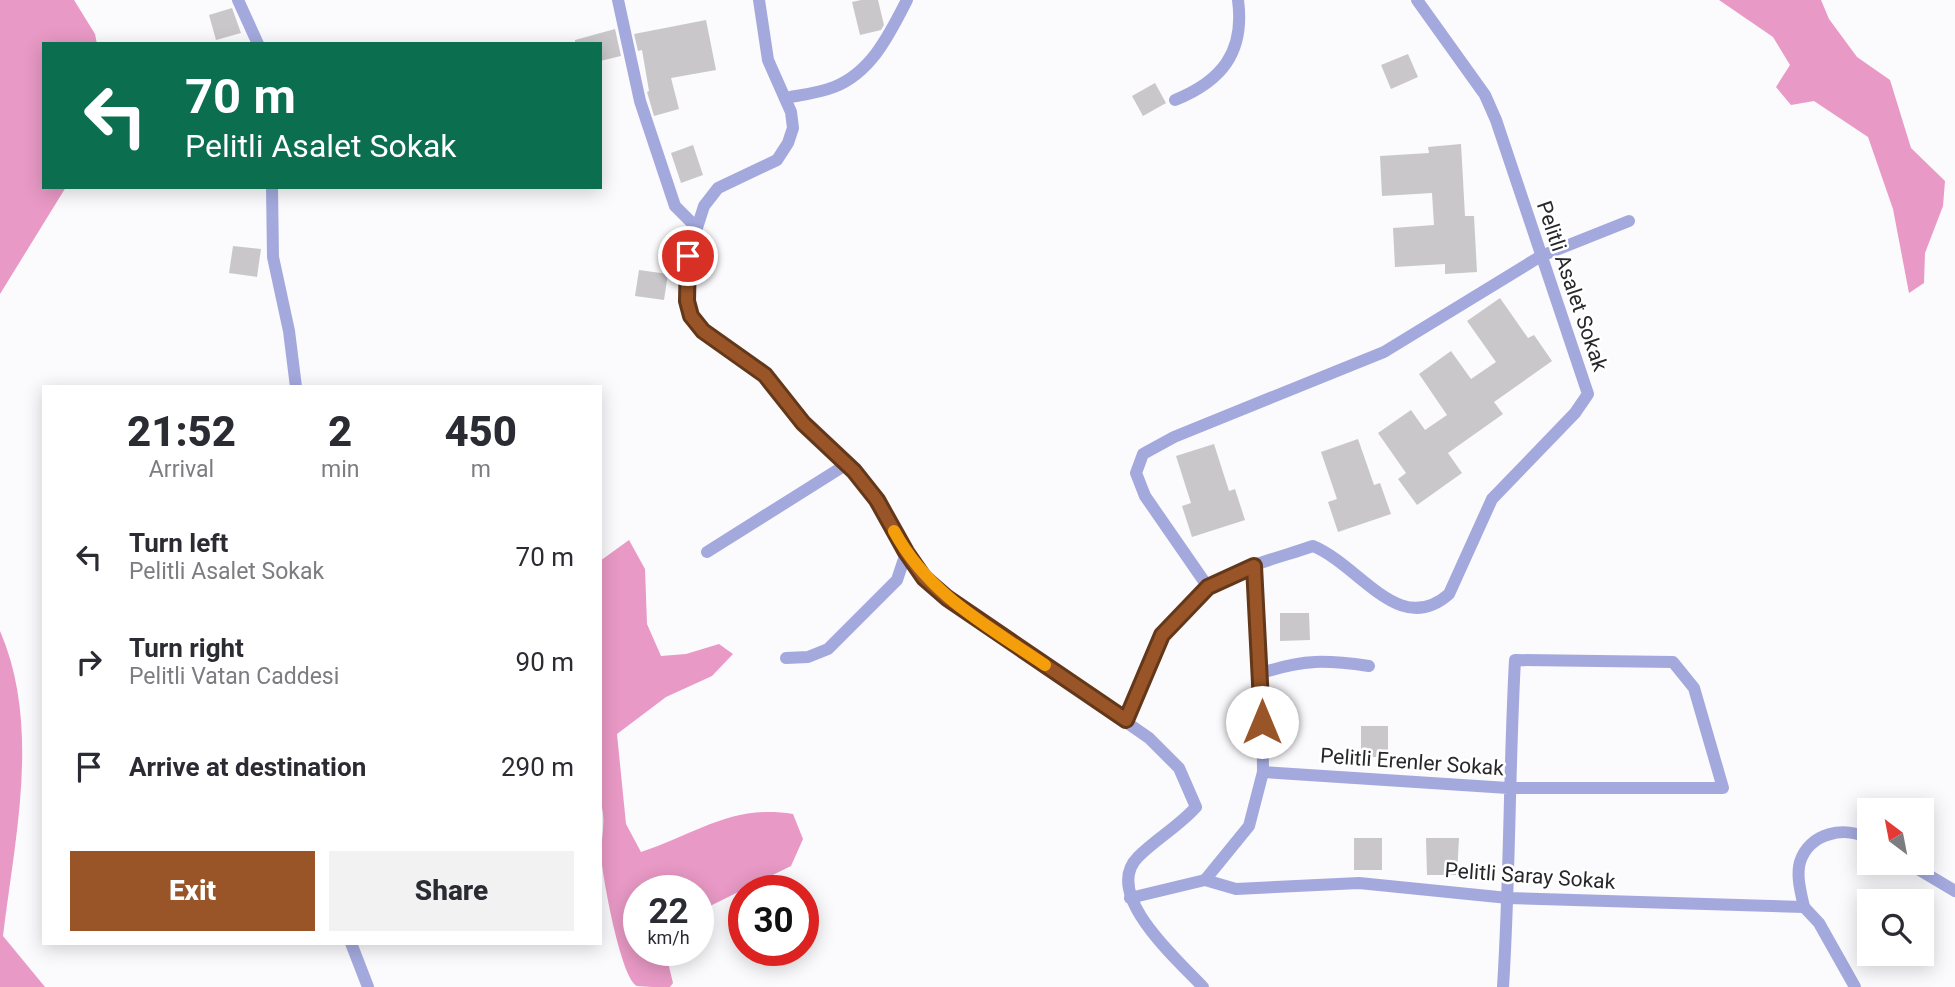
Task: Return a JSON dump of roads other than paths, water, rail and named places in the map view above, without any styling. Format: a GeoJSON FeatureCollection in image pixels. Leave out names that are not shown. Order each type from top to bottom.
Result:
{"type":"FeatureCollection","features":[{"type":"Feature","properties":{"kind":"street"},"geometry":{"type":"LineString","coordinates":[[238,0],[257,42]]}},
{"type":"Feature","properties":{"kind":"street"},"geometry":{"type":"LineString","coordinates":[[618,0],[640,102],[674,206],[695,226]]}},
{"type":"Feature","properties":{"kind":"street"},"geometry":{"type":"LineString","coordinates":[[760,0],[768,60],[785,98],[793,128],[788,143],[777,160],[718,188],[704,206],[695,226],[688,256],[687,301],[691,316],[703,331],[765,375],[803,423],[847,464],[877,500],[924,578],[947,598],[1126,720],[1179,768],[1196,807],[1136,859],[1128,878],[1130,898],[1141,918],[1203,987]]}},
{"type":"Feature","properties":{"kind":"street"},"geometry":{"type":"LineString","coordinates":[[785,98],[835,87],[860,70],[881,49],[907,0]]}},
{"type":"Feature","properties":{"kind":"street"},"geometry":{"type":"LineString","coordinates":[[1175,100],[1203,89],[1228,63],[1237,39],[1238,0]]}},
{"type":"Feature","properties":{"kind":"street","name":"Pelitli Asalet Sokak"},"geometry":{"type":"LineString","coordinates":[[1126,720],[1162,635],[1208,587],[1254,566],[1313,546],[1328,552],[1402,608],[1424,610],[1448,594],[1492,499],[1575,413],[1588,394],[1485,95],[1417,0]]}},
{"type":"Feature","properties":{"kind":"street"},"geometry":{"type":"LineString","coordinates":[[272,189],[273,257],[289,331],[296,385]]}},
{"type":"Feature","properties":{"kind":"street"},"geometry":{"type":"LineString","coordinates":[[1208,587],[1146,496],[1136,473],[1143,454],[1174,437],[1384,352],[1541,256],[1629,221]]}},
{"type":"Feature","properties":{"kind":"street"},"geometry":{"type":"LineString","coordinates":[[707,552],[847,464]]}},
{"type":"Feature","properties":{"kind":"street"},"geometry":{"type":"LineString","coordinates":[[786,658],[808,657],[828,649],[897,580],[906,552]]}},
{"type":"Feature","properties":{"kind":"street"},"geometry":{"type":"LineString","coordinates":[[1205,880],[1249,826],[1263,772],[1262,673],[1254,566]]}},
{"type":"Feature","properties":{"kind":"street","name":"Pelitli Erenler Sokak"},"geometry":{"type":"LineString","coordinates":[[1263,772],[1508,788],[1723,788],[1694,688],[1673,662],[1515,660],[1508,788]]}},
{"type":"Feature","properties":{"kind":"street"},"geometry":{"type":"LineString","coordinates":[[1262,673],[1295,662],[1341,662],[1369,666]]}},
{"type":"Feature","properties":{"kind":"street"},"geometry":{"type":"LineString","coordinates":[[1503,987],[1508,898],[1508,788]]}},
{"type":"Feature","properties":{"kind":"street"},"geometry":{"type":"LineString","coordinates":[[1855,987],[1819,923],[1804,906],[1799,888],[1800,861],[1815,841],[1832,833],[1846,831],[1857,835]]}},
{"type":"Feature","properties":{"kind":"street"},"geometry":{"type":"LineString","coordinates":[[1928,875],[1955,891]]}},
{"type":"Feature","properties":{"kind":"street","name":"Pelitli Saray Sokak"},"geometry":{"type":"LineString","coordinates":[[1130,898],[1205,880],[1236,889],[1359,883],[1508,898],[1804,906]]}},
{"type":"Feature","properties":{"kind":"street"},"geometry":{"type":"LineString","coordinates":[[352,945],[368,987]]}}]}
